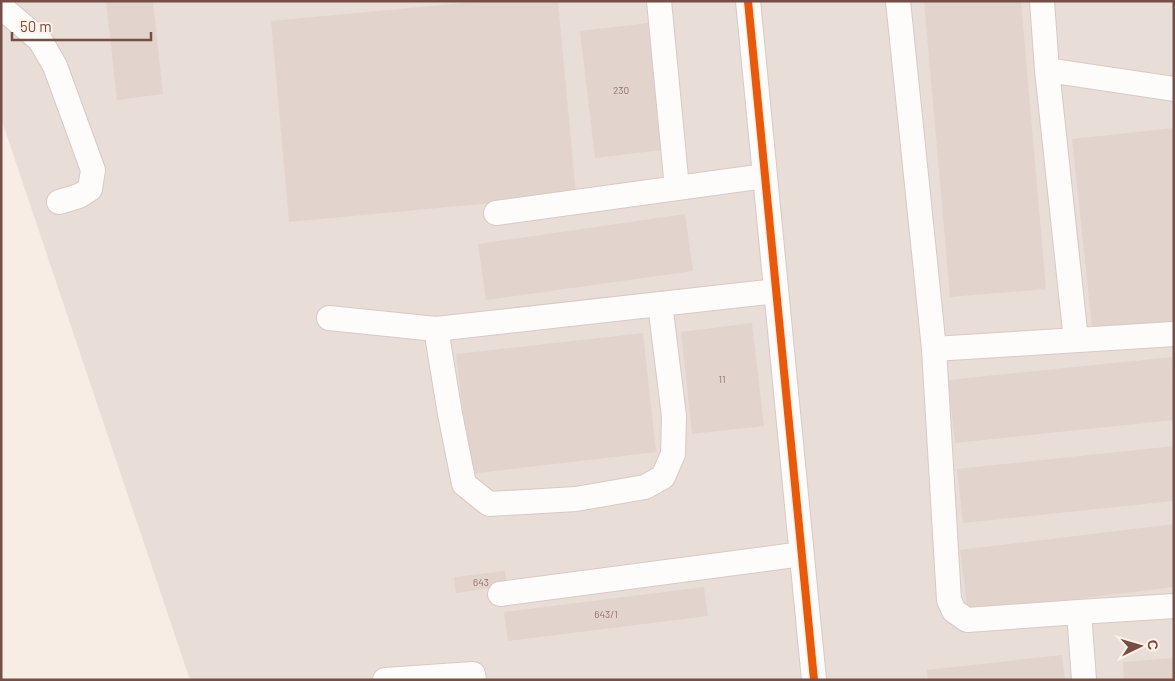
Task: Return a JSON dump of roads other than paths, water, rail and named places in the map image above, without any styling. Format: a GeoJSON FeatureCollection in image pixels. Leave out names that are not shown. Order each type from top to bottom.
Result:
{"type":"FeatureCollection","features":[{"type":"Feature","properties":{"kind":"street"},"geometry":{"type":"LineString","coordinates":[[659,1],[677,188]]}},
{"type":"Feature","properties":{"kind":"street"},"geometry":{"type":"LineString","coordinates":[[748,1],[814,680]]}},
{"type":"Feature","properties":{"kind":"street"},"geometry":{"type":"LineString","coordinates":[[898,1],[934,349],[949,600],[954,611],[967,620],[1174,606]]}},
{"type":"Feature","properties":{"kind":"street"},"geometry":{"type":"LineString","coordinates":[[1042,1],[1047,70],[1076,340]]}},
{"type":"Feature","properties":{"kind":"street"},"geometry":{"type":"LineString","coordinates":[[1,7],[40,40],[55,66],[93,170],[90,189],[79,196],[59,202]]}},
{"type":"Feature","properties":{"kind":"street"},"geometry":{"type":"LineString","coordinates":[[1047,70],[1174,89]]}},
{"type":"Feature","properties":{"kind":"street"},"geometry":{"type":"LineString","coordinates":[[496,213],[765,176]]}},
{"type":"Feature","properties":{"kind":"street"},"geometry":{"type":"LineString","coordinates":[[329,318],[436,329],[776,291]]}},
{"type":"Feature","properties":{"kind":"street"},"geometry":{"type":"LineString","coordinates":[[436,329],[464,484],[488,504],[576,499],[645,487],[663,477],[673,454],[674,416],[660,304]]}},
{"type":"Feature","properties":{"kind":"street"},"geometry":{"type":"LineString","coordinates":[[934,349],[1174,334]]}},
{"type":"Feature","properties":{"kind":"street"},"geometry":{"type":"LineString","coordinates":[[500,594],[802,554]]}},
{"type":"Feature","properties":{"kind":"street"},"geometry":{"type":"LineString","coordinates":[[1079,612],[1084,680]]}},
{"type":"Feature","properties":{"kind":"street"},"geometry":{"type":"LineString","coordinates":[[385,680],[473,674],[474,680]]}}]}
